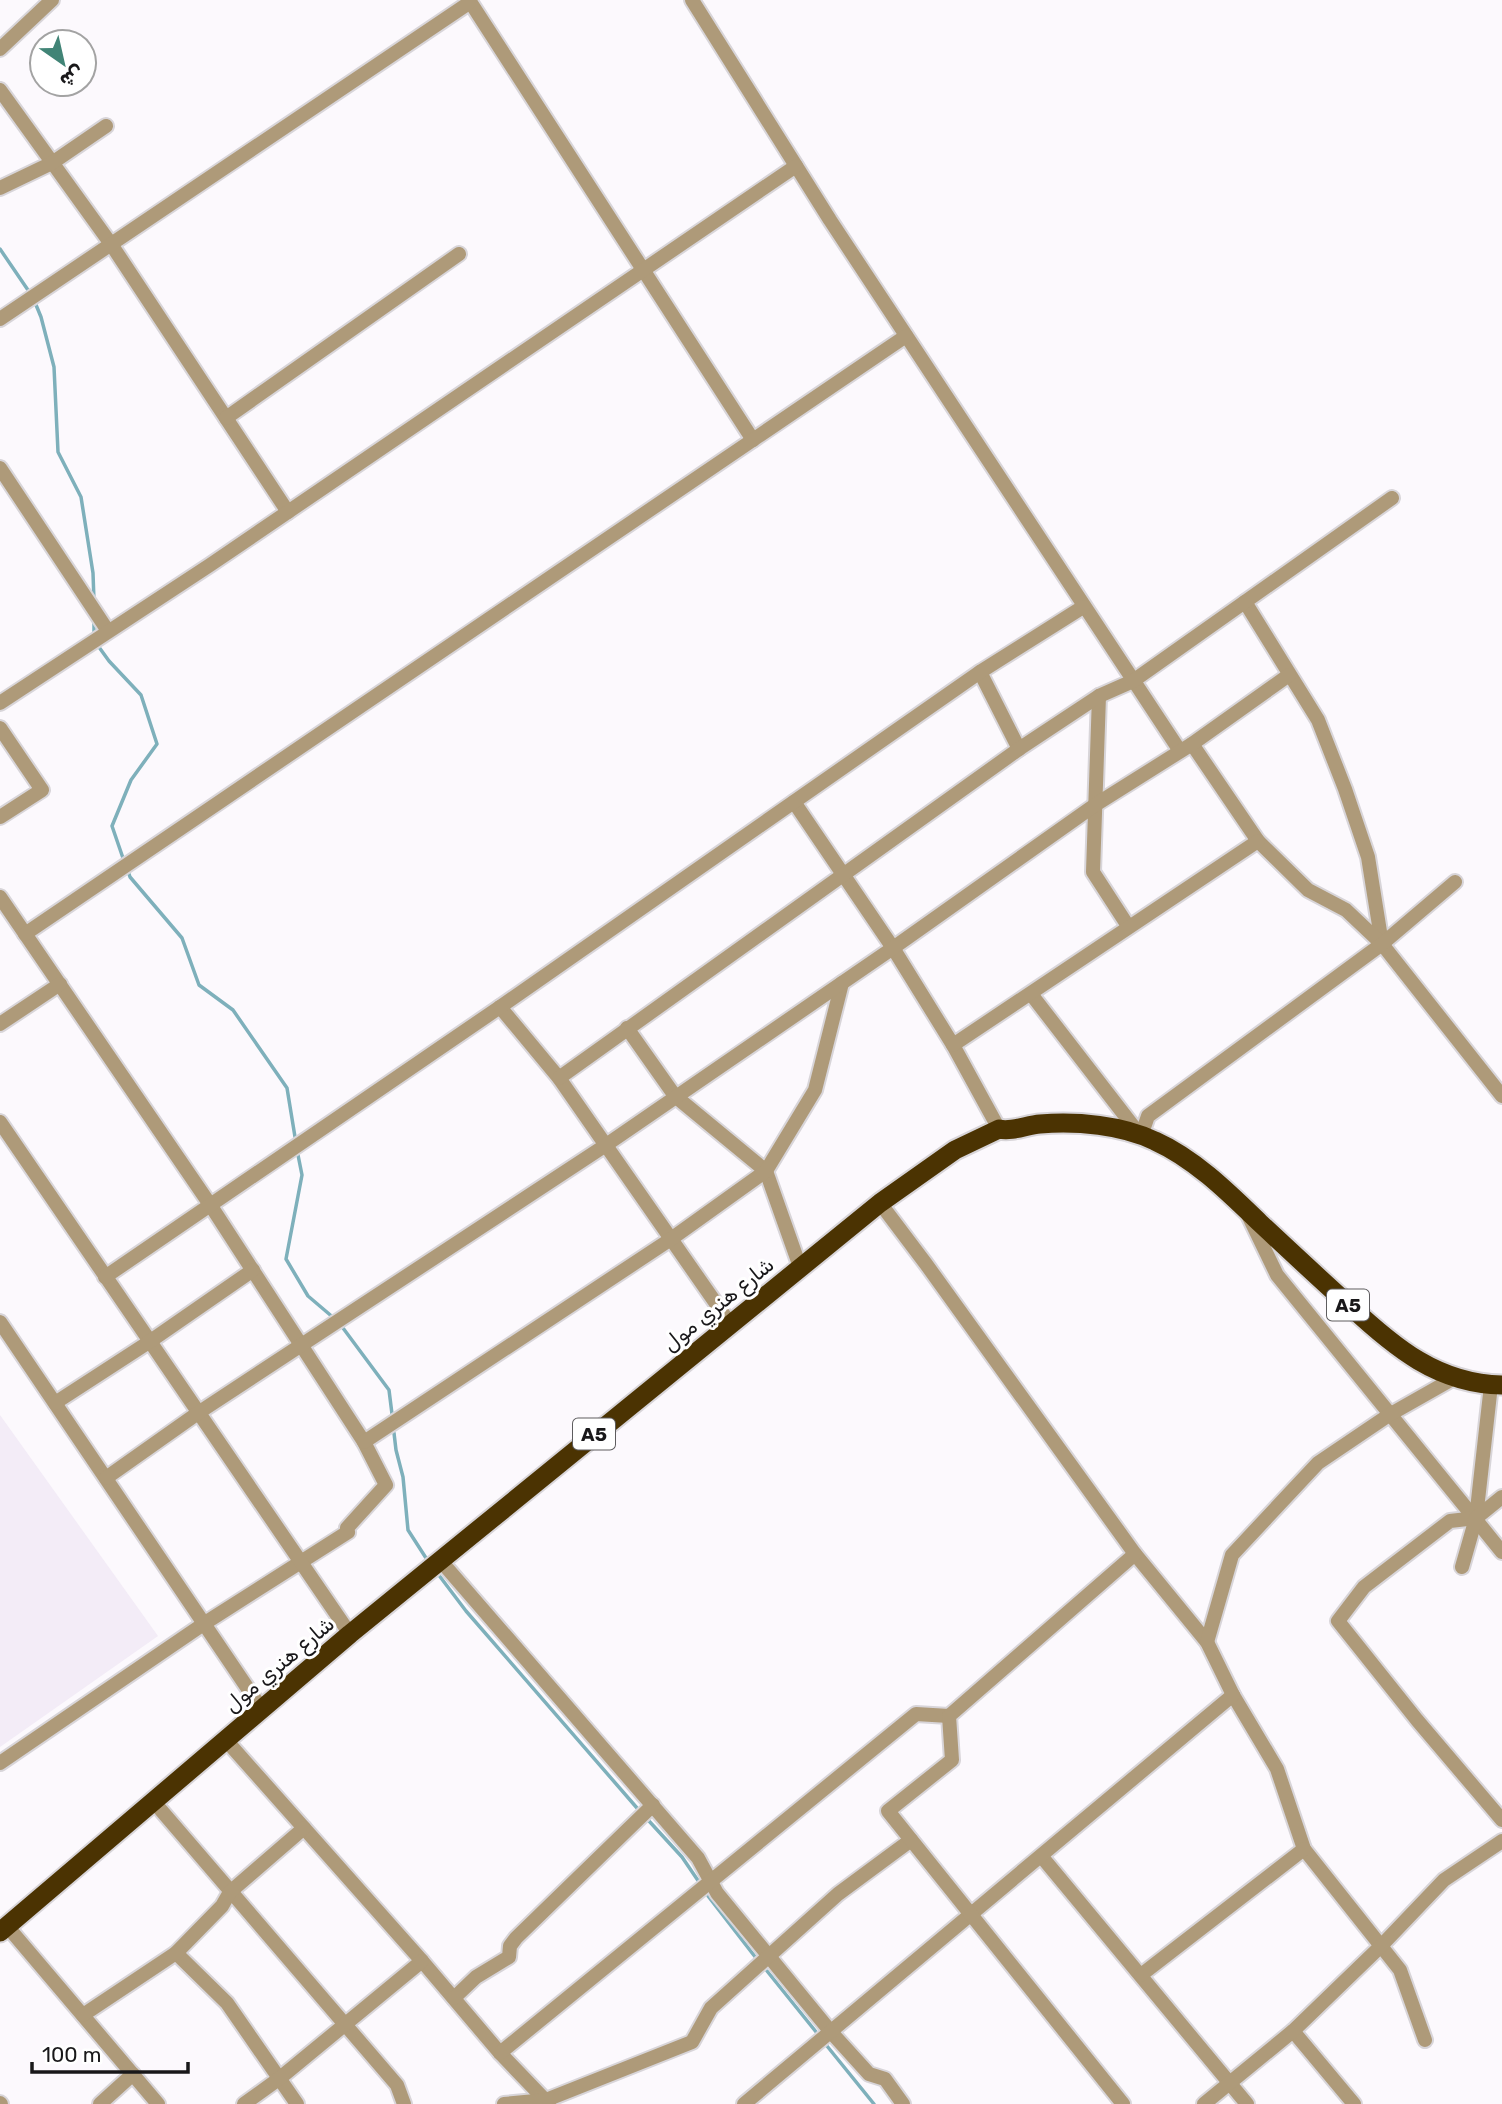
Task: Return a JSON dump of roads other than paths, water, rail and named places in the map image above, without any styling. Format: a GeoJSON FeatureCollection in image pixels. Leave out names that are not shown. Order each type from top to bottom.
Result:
{"type":"FeatureCollection","features":[{"type":"Feature","properties":{"kind":"highway","name":"شارع هنري مول"},"geometry":{"type":"LineString","coordinates":[[4,1929],[261,1708],[800,1267],[880,1203],[955,1150],[999,1129],[1042,1124],[1082,1124],[1121,1130],[1171,1150],[1218,1184],[1393,1344],[1426,1366],[1456,1377],[1497,1385]]}},
{"type":"Feature","properties":{"kind":"street"},"geometry":{"type":"LineString","coordinates":[[0,49],[52,0]]}},
{"type":"Feature","properties":{"kind":"street"},"geometry":{"type":"LineString","coordinates":[[691,0],[906,336],[1133,681],[1258,841],[1308,890],[1346,910],[1382,944],[1502,1096]]}},
{"type":"Feature","properties":{"kind":"street"},"geometry":{"type":"LineString","coordinates":[[0,319],[469,2],[753,440]]}},
{"type":"Feature","properties":{"kind":"street"},"geometry":{"type":"LineString","coordinates":[[0,90],[111,244],[288,512]]}},
{"type":"Feature","properties":{"kind":"street"},"geometry":{"type":"LineString","coordinates":[[0,188],[52,163],[106,126]]}},
{"type":"Feature","properties":{"kind":"street"},"geometry":{"type":"LineString","coordinates":[[0,703],[288,512],[796,166]]}},
{"type":"Feature","properties":{"kind":"street"},"geometry":{"type":"LineString","coordinates":[[226,418],[459,254]]}},
{"type":"Feature","properties":{"kind":"street"},"geometry":{"type":"LineString","coordinates":[[26,933],[906,336]]}},
{"type":"Feature","properties":{"kind":"street"},"geometry":{"type":"LineString","coordinates":[[0,468],[108,631]]}},
{"type":"Feature","properties":{"kind":"street"},"geometry":{"type":"LineString","coordinates":[[559,1078],[1019,749],[1099,696],[1133,681],[1392,498]]}},
{"type":"Feature","properties":{"kind":"street"},"geometry":{"type":"LineString","coordinates":[[1245,602],[1318,720],[1368,857],[1382,944]]}},
{"type":"Feature","properties":{"kind":"street"},"geometry":{"type":"LineString","coordinates":[[104,1277],[500,1007],[980,671],[1083,607]]}},
{"type":"Feature","properties":{"kind":"street"},"geometry":{"type":"LineString","coordinates":[[980,671],[1019,749]]}},
{"type":"Feature","properties":{"kind":"street"},"geometry":{"type":"LineString","coordinates":[[106,1478],[198,1413],[606,1145],[1095,805],[1186,748],[1289,675]]}},
{"type":"Feature","properties":{"kind":"street"},"geometry":{"type":"LineString","coordinates":[[1099,696],[1093,872],[1128,926]]}},
{"type":"Feature","properties":{"kind":"street"},"geometry":{"type":"LineString","coordinates":[[0,728],[42,790],[0,817]]}},
{"type":"Feature","properties":{"kind":"street"},"geometry":{"type":"LineString","coordinates":[[794,802],[893,948],[953,1045],[999,1129]]}},
{"type":"Feature","properties":{"kind":"street"},"geometry":{"type":"LineString","coordinates":[[953,1045],[1258,841]]}},
{"type":"Feature","properties":{"kind":"street"},"geometry":{"type":"LineString","coordinates":[[1141,1136],[1149,1116],[1155,1111],[1382,944],[1455,882]]}},
{"type":"Feature","properties":{"kind":"street"},"geometry":{"type":"LineString","coordinates":[[0,897],[211,1206],[364,1442],[386,1485],[348,1528],[348,1532],[205,1623],[0,1763]]}},
{"type":"Feature","properties":{"kind":"street"},"geometry":{"type":"LineString","coordinates":[[364,1442],[671,1239],[766,1171],[815,1090],[842,983]]}},
{"type":"Feature","properties":{"kind":"street"},"geometry":{"type":"LineString","coordinates":[[0,1024],[60,984]]}},
{"type":"Feature","properties":{"kind":"street"},"geometry":{"type":"LineString","coordinates":[[1031,995],[1141,1136]]}},
{"type":"Feature","properties":{"kind":"street"},"geometry":{"type":"LineString","coordinates":[[500,1007],[559,1078],[731,1325]]}},
{"type":"Feature","properties":{"kind":"street"},"geometry":{"type":"LineString","coordinates":[[626,1028],[675,1097],[766,1171],[800,1267]]}},
{"type":"Feature","properties":{"kind":"street"},"geometry":{"type":"LineString","coordinates":[[0,1122],[350,1634]]}},
{"type":"Feature","properties":{"kind":"street"},"geometry":{"type":"LineString","coordinates":[[880,1203],[1135,1554],[1207,1642],[1233,1695],[1277,1769],[1304,1849],[1400,1970],[1425,2040]]}},
{"type":"Feature","properties":{"kind":"street"},"geometry":{"type":"LineString","coordinates":[[1246,1210],[1277,1275],[1502,1552]]}},
{"type":"Feature","properties":{"kind":"street"},"geometry":{"type":"LineString","coordinates":[[55,1403],[253,1270]]}},
{"type":"Feature","properties":{"kind":"street"},"geometry":{"type":"LineString","coordinates":[[0,1322],[261,1708]]}},
{"type":"Feature","properties":{"kind":"street"},"geometry":{"type":"LineString","coordinates":[[1207,1642],[1232,1555],[1318,1463],[1389,1415],[1456,1377]]}},
{"type":"Feature","properties":{"kind":"street"},"geometry":{"type":"LineString","coordinates":[[1462,1567],[1476,1518],[1497,1385]]}},
{"type":"Feature","properties":{"kind":"street"},"geometry":{"type":"LineString","coordinates":[[1502,1497],[1476,1518],[1450,1521],[1364,1587],[1339,1621],[1417,1720],[1502,1820]]}},
{"type":"Feature","properties":{"kind":"street"},"geometry":{"type":"LineString","coordinates":[[500,2053],[916,1714],[949,1716],[1135,1554]]}},
{"type":"Feature","properties":{"kind":"street"},"geometry":{"type":"LineString","coordinates":[[440,1560],[698,1858],[717,1894],[831,2032],[869,2074],[885,2080],[903,2104]]}},
{"type":"Feature","properties":{"kind":"street"},"geometry":{"type":"LineString","coordinates":[[744,2104],[1233,1695]]}},
{"type":"Feature","properties":{"kind":"street"},"geometry":{"type":"LineString","coordinates":[[949,1716],[952,1760],[888,1811],[1123,2104]]}},
{"type":"Feature","properties":{"kind":"street"},"geometry":{"type":"LineString","coordinates":[[225,1739],[500,2053],[547,2102]]}},
{"type":"Feature","properties":{"kind":"street"},"geometry":{"type":"LineString","coordinates":[[154,1802],[397,2085],[404,2104]]}},
{"type":"Feature","properties":{"kind":"street"},"geometry":{"type":"LineString","coordinates":[[454,1998],[477,1977],[509,1957],[510,1946],[516,1938],[653,1805]]}},
{"type":"Feature","properties":{"kind":"street"},"geometry":{"type":"LineString","coordinates":[[83,2015],[176,1953],[222,1906],[230,1892],[304,1828]]}},
{"type":"Feature","properties":{"kind":"street"},"geometry":{"type":"LineString","coordinates":[[504,2104],[547,2102],[692,2042],[712,2008],[838,1894],[911,1840]]}},
{"type":"Feature","properties":{"kind":"street"},"geometry":{"type":"LineString","coordinates":[[1204,2104],[1293,2031],[1381,1946],[1444,1880],[1502,1841]]}},
{"type":"Feature","properties":{"kind":"street"},"geometry":{"type":"LineString","coordinates":[[1141,1975],[1304,1849]]}},
{"type":"Feature","properties":{"kind":"street"},"geometry":{"type":"LineString","coordinates":[[1042,1857],[1247,2104]]}},
{"type":"Feature","properties":{"kind":"street"},"geometry":{"type":"LineString","coordinates":[[4,1929],[83,2015],[158,2104]]}},
{"type":"Feature","properties":{"kind":"street"},"geometry":{"type":"LineString","coordinates":[[176,1953],[227,2003],[297,2104]]}},
{"type":"Feature","properties":{"kind":"street"},"geometry":{"type":"LineString","coordinates":[[244,2104],[280,2078],[422,1961]]}},
{"type":"Feature","properties":{"kind":"street"},"geometry":{"type":"LineString","coordinates":[[1293,2031],[1354,2104]]}},
{"type":"Feature","properties":{"kind":"street"},"geometry":{"type":"LineString","coordinates":[[100,2104],[133,2074]]}},
{"type":"Feature","properties":{"kind":"waterway"},"geometry":{"type":"LineString","coordinates":[[0,249],[30,293]]}},
{"type":"Feature","properties":{"kind":"waterway"},"geometry":{"type":"LineString","coordinates":[[34,300],[54,367],[58,452],[81,497],[93,573],[94,601]]}},
{"type":"Feature","properties":{"kind":"waterway"},"geometry":{"type":"LineString","coordinates":[[94,619],[94,636]]}},
{"type":"Feature","properties":{"kind":"waterway"},"geometry":{"type":"LineString","coordinates":[[96,643],[141,695],[157,744],[131,780],[112,826],[124,861]]}},
{"type":"Feature","properties":{"kind":"waterway"},"geometry":{"type":"LineString","coordinates":[[127,868],[130,877],[182,938],[199,985],[233,1010],[287,1088],[296,1143]]}},
{"type":"Feature","properties":{"kind":"waterway"},"geometry":{"type":"LineString","coordinates":[[297,1150],[302,1175],[286,1259],[308,1296],[335,1319]]}},
{"type":"Feature","properties":{"kind":"waterway"},"geometry":{"type":"LineString","coordinates":[[340,1324],[389,1390],[392,1414]]}},
{"type":"Feature","properties":{"kind":"waterway"},"geometry":{"type":"LineString","coordinates":[[394,1433],[403,1477],[408,1530],[426,1558]]}},
{"type":"Feature","properties":{"kind":"waterway"},"geometry":{"type":"LineString","coordinates":[[438,1574],[466,1611],[637,1808]]}},
{"type":"Feature","properties":{"kind":"waterway"},"geometry":{"type":"LineString","coordinates":[[649,1821],[682,1857],[699,1882]]}},
{"type":"Feature","properties":{"kind":"waterway"},"geometry":{"type":"LineString","coordinates":[[708,1896],[756,1958]]}},
{"type":"Feature","properties":{"kind":"waterway"},"geometry":{"type":"LineString","coordinates":[[767,1971],[817,2033]]}},
{"type":"Feature","properties":{"kind":"waterway"},"geometry":{"type":"LineString","coordinates":[[827,2046],[874,2104]]}}]}
